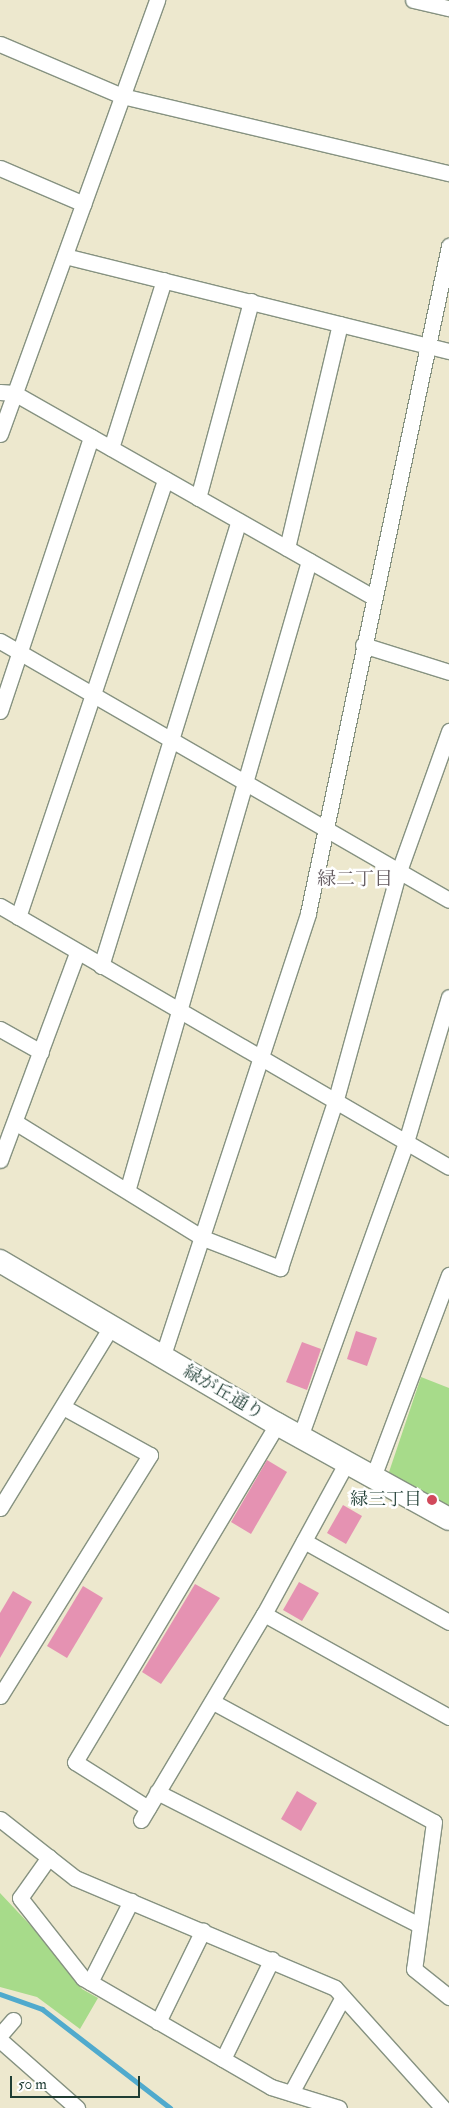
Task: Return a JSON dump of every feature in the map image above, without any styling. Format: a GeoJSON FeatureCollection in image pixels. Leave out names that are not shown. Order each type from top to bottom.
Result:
{"type":"FeatureCollection","features":[{"type":"Feature","properties":{"kind":"street"},"geometry":{"type":"LineString","coordinates":[[0,434],[7,393],[65,256],[157,0]]}},
{"type":"Feature","properties":{"kind":"street"},"geometry":{"type":"LineString","coordinates":[[413,0],[449,8]]}},
{"type":"Feature","properties":{"kind":"street"},"geometry":{"type":"LineString","coordinates":[[0,44],[122,96],[449,173]]}},
{"type":"Feature","properties":{"kind":"street"},"geometry":{"type":"LineString","coordinates":[[0,168],[84,204]]}},
{"type":"Feature","properties":{"kind":"street"},"geometry":{"type":"LineString","coordinates":[[162,1358],[259,1056],[308,913],[324,828],[449,246]]}},
{"type":"Feature","properties":{"kind":"street"},"geometry":{"type":"LineString","coordinates":[[65,256],[449,351]]}},
{"type":"Feature","properties":{"kind":"street"},"geometry":{"type":"LineString","coordinates":[[111,448],[164,280]]}},
{"type":"Feature","properties":{"kind":"street"},"geometry":{"type":"LineString","coordinates":[[198,498],[251,301]]}},
{"type":"Feature","properties":{"kind":"street"},"geometry":{"type":"LineString","coordinates":[[287,548],[340,324]]}},
{"type":"Feature","properties":{"kind":"street"},"geometry":{"type":"LineString","coordinates":[[7,393],[111,448],[373,597]]}},
{"type":"Feature","properties":{"kind":"street"},"geometry":{"type":"LineString","coordinates":[[0,712],[91,437]]}},
{"type":"Feature","properties":{"kind":"street"},"geometry":{"type":"LineString","coordinates":[[18,917],[95,696],[165,479]]}},
{"type":"Feature","properties":{"kind":"street"},"geometry":{"type":"LineString","coordinates":[[101,966],[173,741],[239,521]]}},
{"type":"Feature","properties":{"kind":"street"},"geometry":{"type":"LineString","coordinates":[[128,1188],[181,1013],[244,782],[309,561]]}},
{"type":"Feature","properties":{"kind":"street"},"geometry":{"type":"LineString","coordinates":[[0,641],[449,900]]}},
{"type":"Feature","properties":{"kind":"street"},"geometry":{"type":"LineString","coordinates":[[363,645],[449,672]]}},
{"type":"Feature","properties":{"kind":"street"},"geometry":{"type":"LineString","coordinates":[[15,1122],[128,1188],[202,1238],[280,1268],[336,1099],[399,871],[449,731]]}},
{"type":"Feature","properties":{"kind":"street"},"geometry":{"type":"LineString","coordinates":[[0,906],[181,1013],[336,1099],[449,1166]]}},
{"type":"Feature","properties":{"kind":"street"},"geometry":{"type":"LineString","coordinates":[[0,1160],[77,952]]}},
{"type":"Feature","properties":{"kind":"street"},"geometry":{"type":"LineString","coordinates":[[300,1437],[406,1142],[449,997]]}},
{"type":"Feature","properties":{"kind":"street"},"geometry":{"type":"LineString","coordinates":[[0,1029],[40,1052]]}},
{"type":"Feature","properties":{"kind":"street","name":"緑が丘通り"},"geometry":{"type":"LineString","coordinates":[[0,1261],[162,1358],[449,1519]]}},
{"type":"Feature","properties":{"kind":"street"},"geometry":{"type":"LineString","coordinates":[[373,1477],[449,1275]]}},
{"type":"Feature","properties":{"kind":"street"},"geometry":{"type":"LineString","coordinates":[[0,1508],[111,1327]]}},
{"type":"Feature","properties":{"kind":"street"},"geometry":{"type":"LineString","coordinates":[[0,1696],[150,1455],[63,1407]]}},
{"type":"Feature","properties":{"kind":"street"},"geometry":{"type":"LineString","coordinates":[[277,1424],[75,1762],[145,1814],[264,1614],[347,1462]]}},
{"type":"Feature","properties":{"kind":"street"},"geometry":{"type":"LineString","coordinates":[[304,1541],[449,1622]]}},
{"type":"Feature","properties":{"kind":"street"},"geometry":{"type":"LineString","coordinates":[[264,1614],[449,1717]]}},
{"type":"Feature","properties":{"kind":"street"},"geometry":{"type":"LineString","coordinates":[[212,1702],[434,1822],[414,1969],[449,1997]]}},
{"type":"Feature","properties":{"kind":"street"},"geometry":{"type":"LineString","coordinates":[[157,1792],[419,1925]]}},
{"type":"Feature","properties":{"kind":"street"},"geometry":{"type":"LineString","coordinates":[[0,1819],[75,1878],[272,1959],[335,1988],[443,2108]]}},
{"type":"Feature","properties":{"kind":"street"},"geometry":{"type":"LineString","coordinates":[[49,1857],[20,1898],[90,1982],[223,2060],[291,2093],[339,2108]]}},
{"type":"Feature","properties":{"kind":"street"},"geometry":{"type":"LineString","coordinates":[[90,1982],[131,1901]]}},
{"type":"Feature","properties":{"kind":"street"},"geometry":{"type":"LineString","coordinates":[[158,2022],[203,1930]]}},
{"type":"Feature","properties":{"kind":"street"},"geometry":{"type":"LineString","coordinates":[[223,2060],[272,1959]]}},
{"type":"Feature","properties":{"kind":"street"},"geometry":{"type":"LineString","coordinates":[[291,2093],[343,1998]]}},
{"type":"Feature","properties":{"kind":"street"},"geometry":{"type":"LineString","coordinates":[[0,2035],[13,2020]]}},
{"type":"Feature","properties":{"kind":"street"},"geometry":{"type":"LineString","coordinates":[[0,2040],[77,2108]]}},
{"type":"Feature","properties":{"kind":"green space"},"geometry":{"type":"Polygon","coordinates":[[[421,1377],[449,1388],[449,1508],[388,1475],[421,1377]]]}},
{"type":"Feature","properties":{"kind":"green space"},"geometry":{"type":"Polygon","coordinates":[[[0,1893],[49,1945],[82,1989],[98,1998],[80,2029],[37,1997],[0,1987],[0,1893]]]}},
{"type":"Feature","properties":{"kind":"building"},"geometry":{"type":"Polygon","coordinates":[[[356,1331],[377,1338],[367,1366],[347,1359],[356,1331]]]}},
{"type":"Feature","properties":{"kind":"building"},"geometry":{"type":"Polygon","coordinates":[[[302,1342],[321,1349],[307,1390],[286,1382],[302,1342]]]}},
{"type":"Feature","properties":{"kind":"building"},"geometry":{"type":"Polygon","coordinates":[[[267,1460],[287,1472],[251,1534],[231,1522],[267,1460]]]}},
{"type":"Feature","properties":{"kind":"building"},"geometry":{"type":"Polygon","coordinates":[[[343,1505],[362,1516],[346,1544],[327,1533],[343,1505]]]}},
{"type":"Feature","properties":{"kind":"building"},"geometry":{"type":"Polygon","coordinates":[[[299,1582],[319,1593],[302,1621],[283,1610],[299,1582]]]}},
{"type":"Feature","properties":{"kind":"building"},"geometry":{"type":"Polygon","coordinates":[[[195,1584],[220,1598],[161,1684],[142,1672],[195,1584]]]}},
{"type":"Feature","properties":{"kind":"building"},"geometry":{"type":"Polygon","coordinates":[[[83,1586],[103,1598],[67,1658],[47,1646],[83,1586]]]}},
{"type":"Feature","properties":{"kind":"building"},"geometry":{"type":"Polygon","coordinates":[[[13,1591],[32,1602],[0,1658],[0,1613],[13,1591]]]}},
{"type":"Feature","properties":{"kind":"building"},"geometry":{"type":"Polygon","coordinates":[[[297,1791],[317,1803],[301,1831],[281,1819],[297,1791]]]}},
{"type":"Feature","properties":{"kind":"waterway"},"geometry":{"type":"LineString","coordinates":[[0,1994],[42,2009],[170,2108]]}},
{"type":"Feature","properties":{"kind":"place","name":"緑三丁目"},"geometry":{"type":"Point","coordinates":[432,1500]}},
{"type":"Feature","properties":{"kind":"district","name":"緑二丁目"},"geometry":{"type":"Point","coordinates":[355,880]}}]}
